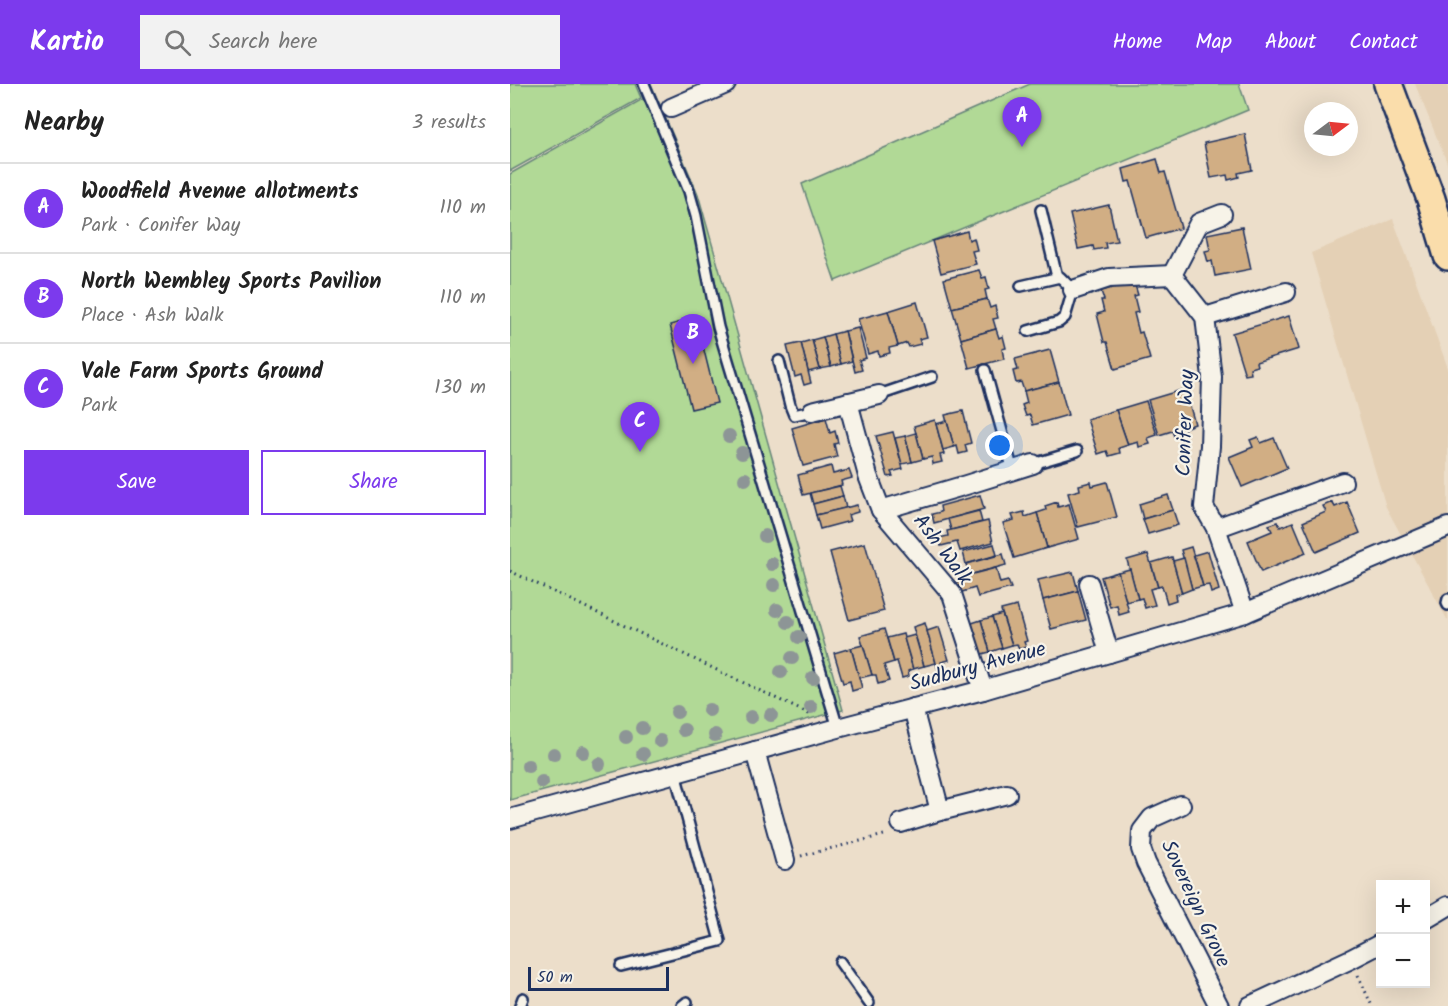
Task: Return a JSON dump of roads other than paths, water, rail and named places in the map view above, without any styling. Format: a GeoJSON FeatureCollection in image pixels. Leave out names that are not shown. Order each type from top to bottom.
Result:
{"type":"FeatureCollection","features":[{"type":"Feature","properties":{"kind":"main road"},"geometry":{"type":"LineString","coordinates":[[1388,84],[1431,199],[1448,256]]}},
{"type":"Feature","properties":{"kind":"street"},"geometry":{"type":"LineString","coordinates":[[671,108],[726,84]]}},
{"type":"Feature","properties":{"kind":"street"},"geometry":{"type":"LineString","coordinates":[[1172,275],[1199,223],[1222,214]]}},
{"type":"Feature","properties":{"kind":"street"},"geometry":{"type":"LineString","coordinates":[[1073,290],[1110,278],[1172,275]]}},
{"type":"Feature","properties":{"kind":"street"},"geometry":{"type":"LineString","coordinates":[[1172,275],[1205,317],[1287,292]]}},
{"type":"Feature","properties":{"kind":"street","name":"Conifer Way"},"geometry":{"type":"LineString","coordinates":[[1205,317],[1212,377],[1204,507],[1216,528],[1245,613]]}},
{"type":"Feature","properties":{"kind":"street"},"geometry":{"type":"LineString","coordinates":[[812,411],[879,395]]}},
{"type":"Feature","properties":{"kind":"street","name":"Ash Walk"},"geometry":{"type":"LineString","coordinates":[[848,402],[868,476],[881,510],[952,594],[983,690]]}},
{"type":"Feature","properties":{"kind":"street","name":"Ash Walk"},"geometry":{"type":"LineString","coordinates":[[881,510],[1033,465]]}},
{"type":"Feature","properties":{"kind":"street"},"geometry":{"type":"LineString","coordinates":[[1216,528],[1343,482]]}},
{"type":"Feature","properties":{"kind":"street","name":"Sudbury Avenue"},"geometry":{"type":"LineString","coordinates":[[510,819],[983,690],[1245,613],[1448,527]]}},
{"type":"Feature","properties":{"kind":"street"},"geometry":{"type":"LineString","coordinates":[[1089,584],[1108,653]]}},
{"type":"Feature","properties":{"kind":"street"},"geometry":{"type":"LineString","coordinates":[[913,708],[940,811]]}},
{"type":"Feature","properties":{"kind":"street"},"geometry":{"type":"LineString","coordinates":[[755,751],[784,860]]}},
{"type":"Feature","properties":{"kind":"street"},"geometry":{"type":"LineString","coordinates":[[901,823],[1007,794]]}},
{"type":"Feature","properties":{"kind":"street","name":"Sovereign Grove"},"geometry":{"type":"LineString","coordinates":[[1181,805],[1152,818],[1142,831],[1141,849],[1219,1006]]}},
{"type":"Feature","properties":{"kind":"street"},"geometry":{"type":"LineString","coordinates":[[1430,916],[1448,906]]}},
{"type":"Feature","properties":{"kind":"street"},"geometry":{"type":"LineString","coordinates":[[1250,1006],[1376,946]]}},
{"type":"Feature","properties":{"kind":"lane"},"geometry":{"type":"LineString","coordinates":[[644,84],[696,216],[718,327],[838,728]]}},
{"type":"Feature","properties":{"kind":"lane"},"geometry":{"type":"LineString","coordinates":[[1041,210],[1057,277]]}},
{"type":"Feature","properties":{"kind":"lane"},"geometry":{"type":"LineString","coordinates":[[1021,286],[1057,277],[1073,290],[1065,317],[1059,322],[1028,331]]}},
{"type":"Feature","properties":{"kind":"lane"},"geometry":{"type":"LineString","coordinates":[[778,361],[794,415],[812,411]]}},
{"type":"Feature","properties":{"kind":"lane"},"geometry":{"type":"LineString","coordinates":[[985,370],[1013,471]]}},
{"type":"Feature","properties":{"kind":"lane"},"geometry":{"type":"LineString","coordinates":[[879,395],[932,377]]}},
{"type":"Feature","properties":{"kind":"lane"},"geometry":{"type":"LineString","coordinates":[[1033,465],[1077,451]]}},
{"type":"Feature","properties":{"kind":"lane"},"geometry":{"type":"LineString","coordinates":[[1448,599],[1448,605]]}},
{"type":"Feature","properties":{"kind":"lane"},"geometry":{"type":"LineString","coordinates":[[621,966],[720,941],[675,773]]}},
{"type":"Feature","properties":{"kind":"lane"},"geometry":{"type":"LineString","coordinates":[[840,962],[868,1003]]}},
{"type":"Feature","properties":{"kind":"place","name":"Woodfield Avenue allotments"},"geometry":{"type":"Point","coordinates":[1022,147]}},
{"type":"Feature","properties":{"kind":"place","name":"North Wembley Sports Pavilion"},"geometry":{"type":"Point","coordinates":[693,364]}},
{"type":"Feature","properties":{"kind":"place","name":"Vale Farm Sports Ground"},"geometry":{"type":"Point","coordinates":[640,452]}}]}
